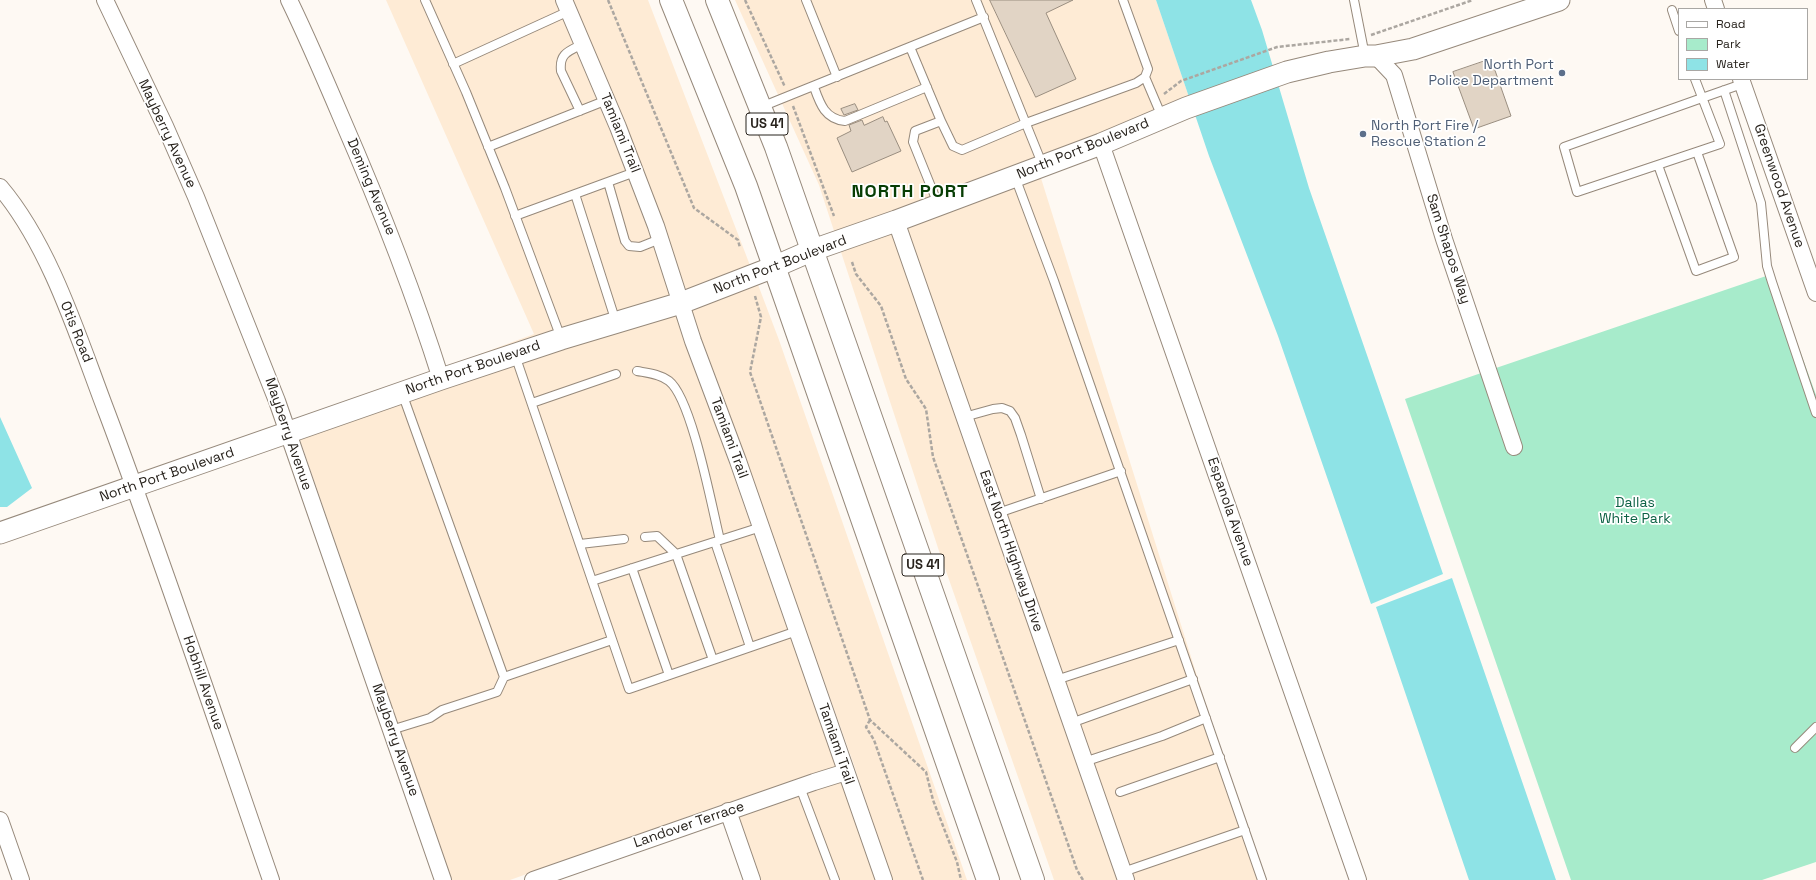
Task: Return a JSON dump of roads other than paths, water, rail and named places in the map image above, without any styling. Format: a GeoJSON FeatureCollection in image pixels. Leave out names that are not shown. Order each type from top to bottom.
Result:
{"type":"FeatureCollection","features":[{"type":"Feature","properties":{"kind":"main road","name":"US 41"},"geometry":{"type":"LineString","coordinates":[[672,0],[719,116],[774,267],[988,880]]}},
{"type":"Feature","properties":{"kind":"main road","name":"US 41"},"geometry":{"type":"LineString","coordinates":[[717,0],[760,107],[813,250],[1033,880]]}},
{"type":"Feature","properties":{"kind":"street","name":"Mayberry Avenue"},"geometry":{"type":"LineString","coordinates":[[105,0],[165,126],[196,197],[225,267],[289,432],[443,880]]}},
{"type":"Feature","properties":{"kind":"street","name":"Deming Avenue"},"geometry":{"type":"LineString","coordinates":[[289,0],[325,78],[394,243],[418,308],[441,379]]}},
{"type":"Feature","properties":{"kind":"street","name":"North Port Boulevard"},"geometry":{"type":"LineString","coordinates":[[0,533],[515,354],[681,303],[774,267],[813,250],[896,221],[1101,144],[1158,108],[1186,108],[1287,72],[1329,62],[1367,50],[1413,50],[1559,0]]}},
{"type":"Feature","properties":{"kind":"street","name":"Tamiami Trail"},"geometry":{"type":"LineString","coordinates":[[567,6],[607,100],[660,239],[694,341],[761,527],[884,880]]}},
{"type":"Feature","properties":{"kind":"street","name":"Sam Shapos Way"},"geometry":{"type":"LineString","coordinates":[[1367,50],[1394,75],[1444,239],[1514,447]]}},
{"type":"Feature","properties":{"kind":"street","name":"Greenwood Avenue"},"geometry":{"type":"LineString","coordinates":[[1742,81],[1816,294]]}},
{"type":"Feature","properties":{"kind":"street","name":"Espanola Avenue"},"geometry":{"type":"LineString","coordinates":[[1101,144],[1358,880]]}},
{"type":"Feature","properties":{"kind":"street","name":"Otis Road"},"geometry":{"type":"LineString","coordinates":[[0,187],[19,213],[40,248],[50,269],[87,361],[134,486]]}},
{"type":"Feature","properties":{"kind":"street","name":"East North Highway Drive"},"geometry":{"type":"LineString","coordinates":[[896,221],[1124,876]]}},
{"type":"Feature","properties":{"kind":"street","name":"Hobhill Avenue"},"geometry":{"type":"LineString","coordinates":[[134,486],[271,880]]}},
{"type":"Feature","properties":{"kind":"street","name":"Landover Terrace"},"geometry":{"type":"LineString","coordinates":[[533,880],[728,811],[846,772]]}},
{"type":"Feature","properties":{"kind":"street"},"geometry":{"type":"LineString","coordinates":[[728,811],[752,880]]}},
{"type":"Feature","properties":{"kind":"street"},"geometry":{"type":"LineString","coordinates":[[0,820],[21,880]]}},
{"type":"Feature","properties":{"kind":"lane"},"geometry":{"type":"LineString","coordinates":[[425,0],[488,147],[561,339]]}},
{"type":"Feature","properties":{"kind":"lane"},"geometry":{"type":"LineString","coordinates":[[806,0],[837,77]]}},
{"type":"Feature","properties":{"kind":"lane"},"geometry":{"type":"LineString","coordinates":[[976,0],[1042,166]]}},
{"type":"Feature","properties":{"kind":"lane"},"geometry":{"type":"LineString","coordinates":[[910,47],[953,146],[962,150],[1026,123],[1136,83],[1145,77],[1148,70],[1123,0]]}},
{"type":"Feature","properties":{"kind":"lane"},"geometry":{"type":"LineString","coordinates":[[1354,0],[1367,50]]}},
{"type":"Feature","properties":{"kind":"lane"},"geometry":{"type":"LineString","coordinates":[[453,64],[567,6]]}},
{"type":"Feature","properties":{"kind":"lane"},"geometry":{"type":"LineString","coordinates":[[1672,10],[1678,28]]}},
{"type":"Feature","properties":{"kind":"lane"},"geometry":{"type":"LineString","coordinates":[[760,107],[814,87],[984,17]]}},
{"type":"Feature","properties":{"kind":"lane"},"geometry":{"type":"LineString","coordinates":[[580,111],[561,71],[561,65],[564,54],[584,44]]}},
{"type":"Feature","properties":{"kind":"lane"},"geometry":{"type":"LineString","coordinates":[[1145,77],[1158,108]]}},
{"type":"Feature","properties":{"kind":"lane"},"geometry":{"type":"LineString","coordinates":[[1695,80],[1702,98],[1720,144],[1577,192],[1564,147],[1702,98],[1724,90],[1742,81]]}},
{"type":"Feature","properties":{"kind":"lane"},"geometry":{"type":"LineString","coordinates":[[814,87],[825,112],[834,119],[846,121],[927,87]]}},
{"type":"Feature","properties":{"kind":"lane"},"geometry":{"type":"LineString","coordinates":[[1724,90],[1761,203],[1767,266],[1816,413]]}},
{"type":"Feature","properties":{"kind":"lane"},"geometry":{"type":"LineString","coordinates":[[488,147],[607,100]]}},
{"type":"Feature","properties":{"kind":"lane"},"geometry":{"type":"LineString","coordinates":[[939,205],[913,142],[915,131],[941,121]]}},
{"type":"Feature","properties":{"kind":"lane"},"geometry":{"type":"LineString","coordinates":[[1658,165],[1696,271],[1734,257],[1698,152]]}},
{"type":"Feature","properties":{"kind":"lane"},"geometry":{"type":"LineString","coordinates":[[515,216],[635,172]]}},
{"type":"Feature","properties":{"kind":"lane"},"geometry":{"type":"LineString","coordinates":[[1015,176],[1121,471],[1262,880]]}},
{"type":"Feature","properties":{"kind":"lane"},"geometry":{"type":"LineString","coordinates":[[608,182],[625,241],[629,246],[640,247],[660,239]]}},
{"type":"Feature","properties":{"kind":"lane"},"geometry":{"type":"LineString","coordinates":[[575,194],[616,322]]}},
{"type":"Feature","properties":{"kind":"lane"},"geometry":{"type":"LineString","coordinates":[[515,354],[629,689],[797,631]]}},
{"type":"Feature","properties":{"kind":"lane"},"geometry":{"type":"LineString","coordinates":[[637,371],[662,376],[670,382],[680,395],[695,438],[718,541],[750,648]]}},
{"type":"Feature","properties":{"kind":"lane"},"geometry":{"type":"LineString","coordinates":[[532,403],[616,374]]}},
{"type":"Feature","properties":{"kind":"lane"},"geometry":{"type":"LineString","coordinates":[[402,393],[504,678]]}},
{"type":"Feature","properties":{"kind":"lane"},"geometry":{"type":"LineString","coordinates":[[964,417],[992,409],[1002,408],[1010,411],[1015,418],[1021,435],[1041,499]]}},
{"type":"Feature","properties":{"kind":"lane"},"geometry":{"type":"LineString","coordinates":[[998,514],[1121,471]]}},
{"type":"Feature","properties":{"kind":"lane"},"geometry":{"type":"LineString","coordinates":[[592,581],[761,527]]}},
{"type":"Feature","properties":{"kind":"lane"},"geometry":{"type":"LineString","coordinates":[[645,537],[658,536],[676,554],[713,660]]}},
{"type":"Feature","properties":{"kind":"lane"},"geometry":{"type":"LineString","coordinates":[[580,544],[624,539]]}},
{"type":"Feature","properties":{"kind":"lane"},"geometry":{"type":"LineString","coordinates":[[632,568],[669,675]]}},
{"type":"Feature","properties":{"kind":"lane"},"geometry":{"type":"LineString","coordinates":[[391,730],[430,718],[442,710],[497,692],[504,678],[612,640]]}},
{"type":"Feature","properties":{"kind":"lane"},"geometry":{"type":"LineString","coordinates":[[1056,680],[1179,640]]}},
{"type":"Feature","properties":{"kind":"lane"},"geometry":{"type":"LineString","coordinates":[[1071,723],[1193,679]]}},
{"type":"Feature","properties":{"kind":"lane"},"geometry":{"type":"LineString","coordinates":[[1084,762],[1162,736],[1206,718]]}},
{"type":"Feature","properties":{"kind":"lane"},"geometry":{"type":"LineString","coordinates":[[1795,748],[1816,727]]}},
{"type":"Feature","properties":{"kind":"lane"},"geometry":{"type":"LineString","coordinates":[[1120,792],[1220,757]]}},
{"type":"Feature","properties":{"kind":"lane"},"geometry":{"type":"LineString","coordinates":[[800,787],[835,880]]}},
{"type":"Feature","properties":{"kind":"lane"},"geometry":{"type":"LineString","coordinates":[[1124,876],[1245,830]]}},
{"type":"Feature","properties":{"kind":"water"},"geometry":{"type":"Polygon","coordinates":[[[1156,0],[1251,0],[1262,30],[1309,188],[1443,574],[1371,604],[1278,336],[1209,156],[1156,0]]]}},
{"type":"Feature","properties":{"kind":"water"},"geometry":{"type":"Polygon","coordinates":[[[0,417],[32,488],[7,507],[0,507],[0,417]]]}},
{"type":"Feature","properties":{"kind":"water"},"geometry":{"type":"Polygon","coordinates":[[[1452,578],[1556,880],[1469,880],[1376,607],[1452,578]]]}},
{"type":"Feature","properties":{"kind":"place","name":"North Port Police Department"},"geometry":{"type":"Point","coordinates":[1562,73]}},
{"type":"Feature","properties":{"kind":"place","name":"North Port Fire / Rescue Station 2"},"geometry":{"type":"Point","coordinates":[1363,134]}},
{"type":"Feature","properties":{"kind":"district","name":"NORTH PORT"},"geometry":{"type":"Point","coordinates":[910,192]}},
{"type":"Feature","properties":{"kind":"park label","name":"Dallas White Park"},"geometry":{"type":"Point","coordinates":[1635,512]}}]}
